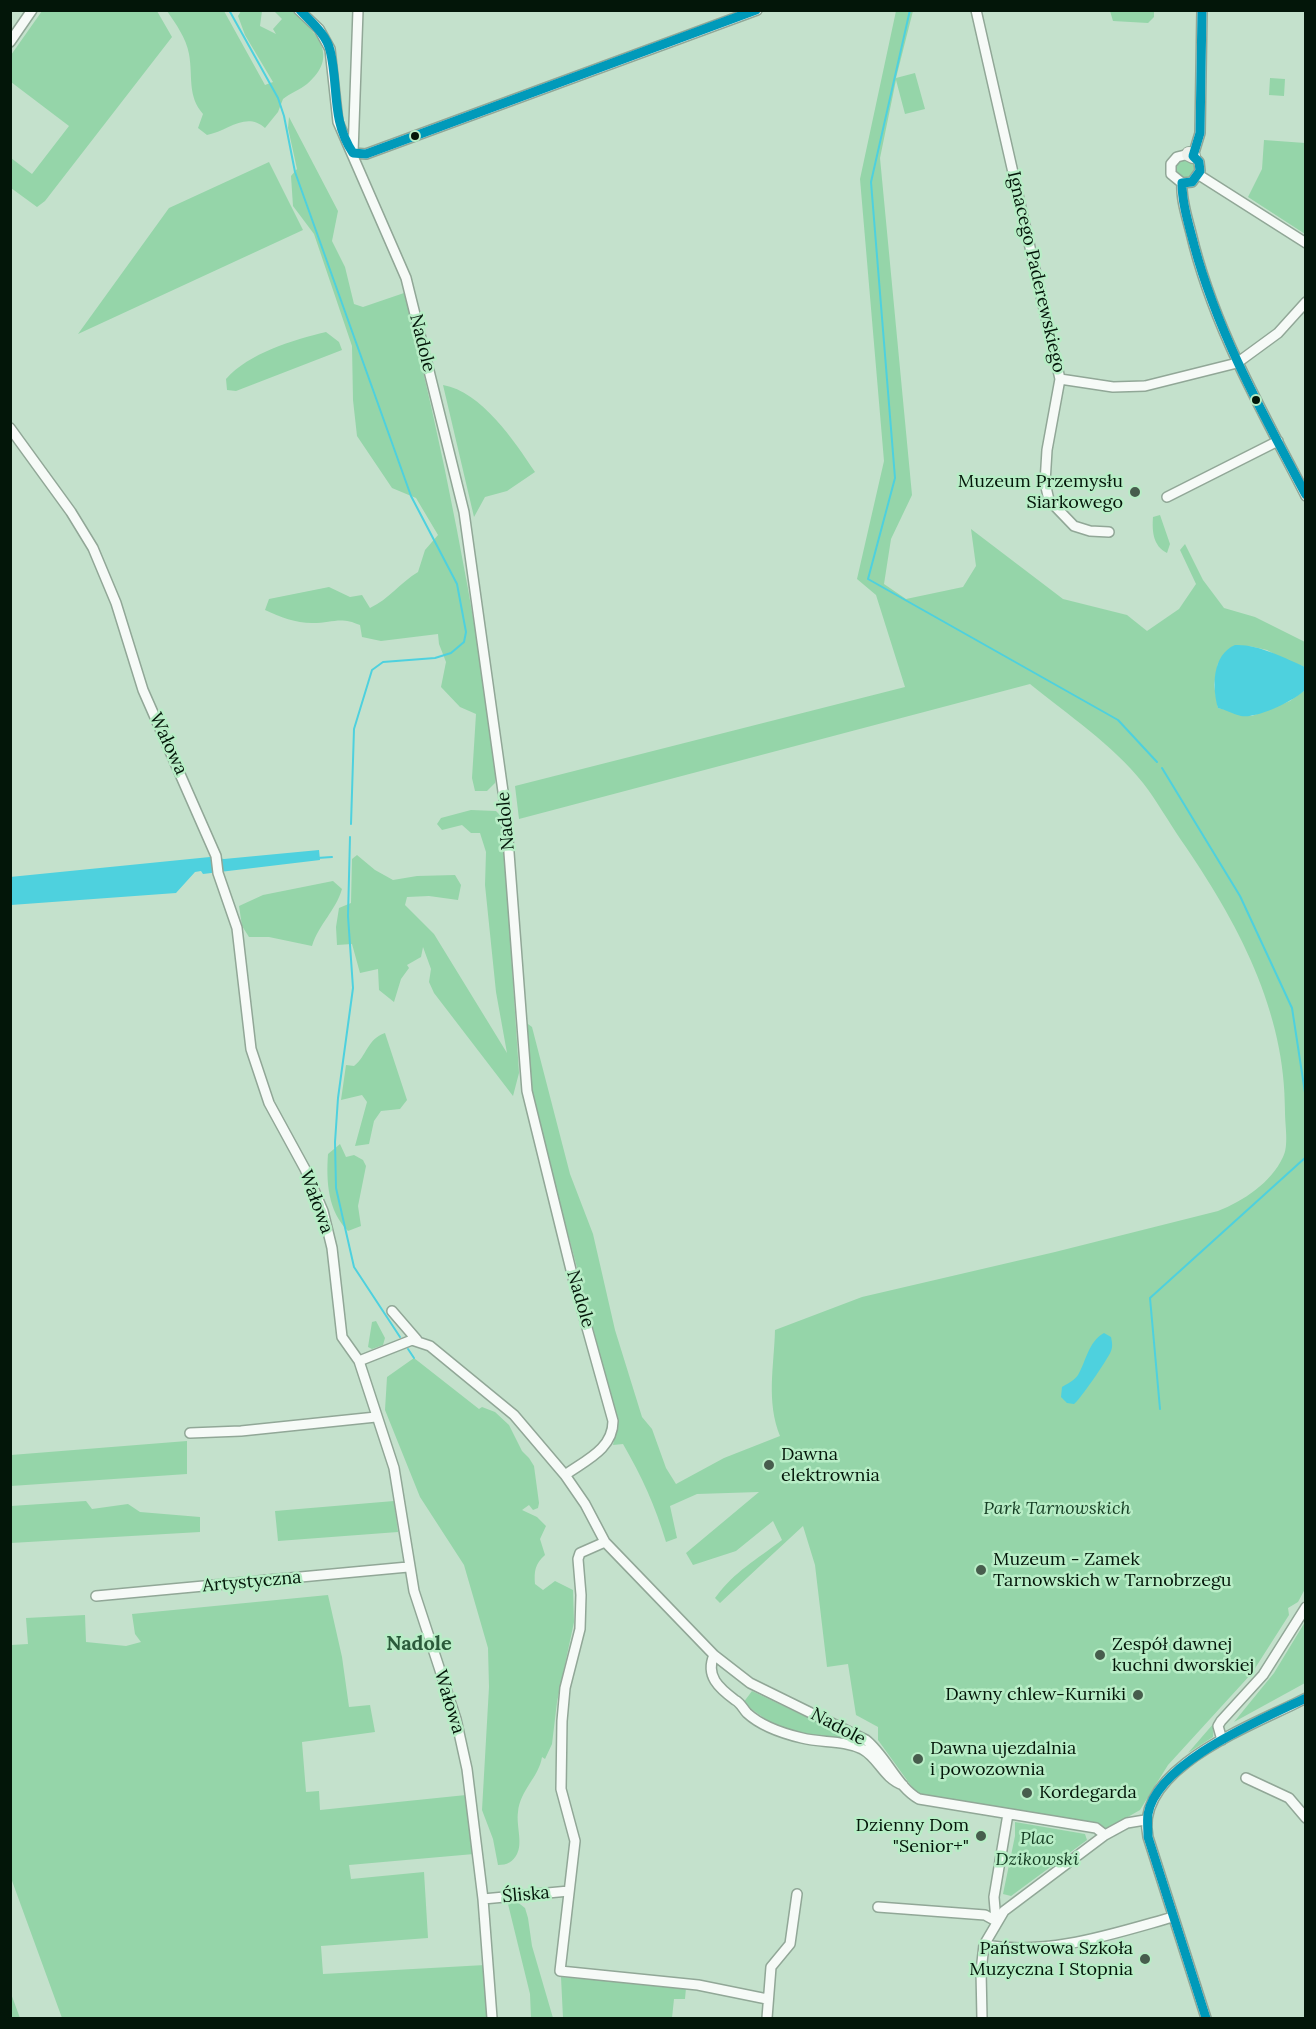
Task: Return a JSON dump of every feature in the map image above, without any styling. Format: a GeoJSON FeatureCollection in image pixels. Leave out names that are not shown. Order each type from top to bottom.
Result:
{"type":"FeatureCollection","features":[{"type":"Feature","properties":{"kind":"street"},"geometry":{"type":"LineString","coordinates":[[10,42],[32,10]]}},
{"type":"Feature","properties":{"kind":"street","name":"Nadole"},"geometry":{"type":"LineString","coordinates":[[299,10],[319,29],[330,49],[338,122],[406,278],[464,513],[506,813],[527,1091],[572,1274],[613,1421],[611,1439],[605,1446],[565,1475]]}},
{"type":"Feature","properties":{"kind":"street"},"geometry":{"type":"LineString","coordinates":[[358,10],[353,153],[366,154],[757,10]]}},
{"type":"Feature","properties":{"kind":"street","name":"Ignacego Paderewskiego"},"geometry":{"type":"LineString","coordinates":[[976,10],[1060,379],[1046,462],[1045,483],[1049,500],[1074,526],[1090,531],[1109,532]]}},
{"type":"Feature","properties":{"kind":"street"},"geometry":{"type":"LineString","coordinates":[[1191,155],[1200,134],[1202,10]]}},
{"type":"Feature","properties":{"kind":"street"},"geometry":{"type":"LineString","coordinates":[[1180,154],[1191,155],[1200,166],[1199,175],[1192,182],[1182,183],[1171,174],[1171,164],[1180,154]]}},
{"type":"Feature","properties":{"kind":"street"},"geometry":{"type":"LineString","coordinates":[[1199,175],[1305,243]]}},
{"type":"Feature","properties":{"kind":"street"},"geometry":{"type":"LineString","coordinates":[[1182,183],[1183,200],[1198,261],[1237,363],[1305,496]]}},
{"type":"Feature","properties":{"kind":"street"},"geometry":{"type":"LineString","coordinates":[[1060,379],[1113,387],[1145,386],[1237,363],[1278,333],[1305,302]]}},
{"type":"Feature","properties":{"kind":"street","name":"Wałowa"},"geometry":{"type":"LineString","coordinates":[[10,428],[71,512],[93,548],[116,603],[143,690],[216,856],[218,873],[237,928],[251,1049],[269,1103],[305,1169],[323,1211],[332,1248],[342,1337],[359,1361],[394,1468],[408,1567],[421,1619],[456,1719],[466,1769],[483,1899],[492,2019]]}},
{"type":"Feature","properties":{"kind":"street"},"geometry":{"type":"LineString","coordinates":[[1167,497],[1278,441]]}},
{"type":"Feature","properties":{"kind":"street","name":"Nadole"},"geometry":{"type":"LineString","coordinates":[[392,1311],[417,1340],[430,1346],[514,1415],[565,1475],[585,1504],[605,1542],[737,1676],[866,1740],[878,1750],[911,1794],[920,1798],[1096,1828],[1106,1835]]}},
{"type":"Feature","properties":{"kind":"street"},"geometry":{"type":"LineString","coordinates":[[359,1361],[394,1345],[417,1340]]}},
{"type":"Feature","properties":{"kind":"street"},"geometry":{"type":"LineString","coordinates":[[190,1433],[241,1431],[376,1417]]}},
{"type":"Feature","properties":{"kind":"street"},"geometry":{"type":"LineString","coordinates":[[605,1542],[580,1553],[578,1559],[581,1595],[580,1629],[565,1688],[561,1758],[561,1789],[575,1841],[560,1971],[698,1985],[767,1999]]}},
{"type":"Feature","properties":{"kind":"street","name":"Artystyczna"},"geometry":{"type":"LineString","coordinates":[[96,1596],[408,1567]]}},
{"type":"Feature","properties":{"kind":"street"},"geometry":{"type":"LineString","coordinates":[[1222,1740],[1218,1726],[1221,1721],[1263,1675],[1305,1607]]}},
{"type":"Feature","properties":{"kind":"street"},"geometry":{"type":"LineString","coordinates":[[714,1655],[710,1665],[712,1678],[720,1689],[740,1703],[747,1713],[788,1734],[863,1749],[874,1758],[885,1774],[903,1785]]}},
{"type":"Feature","properties":{"kind":"street"},"geometry":{"type":"LineString","coordinates":[[1206,2019],[1145,1820],[1150,1804],[1157,1793],[1193,1755],[1305,1698]]}},
{"type":"Feature","properties":{"kind":"street"},"geometry":{"type":"LineString","coordinates":[[1246,1778],[1289,1798],[1305,1818]]}},
{"type":"Feature","properties":{"kind":"street"},"geometry":{"type":"LineString","coordinates":[[996,1921],[994,1897],[1008,1814]]}},
{"type":"Feature","properties":{"kind":"street"},"geometry":{"type":"LineString","coordinates":[[982,2019],[981,1971],[984,1945],[996,1921],[1004,1911],[1106,1835],[1127,1823],[1145,1820]]}},
{"type":"Feature","properties":{"kind":"street","name":"Śliska"},"geometry":{"type":"LineString","coordinates":[[483,1899],[569,1891]]}},
{"type":"Feature","properties":{"kind":"street"},"geometry":{"type":"LineString","coordinates":[[767,2019],[771,1967],[790,1944],[797,1894]]}},
{"type":"Feature","properties":{"kind":"street"},"geometry":{"type":"LineString","coordinates":[[878,1907],[986,1915],[996,1921]]}},
{"type":"Feature","properties":{"kind":"street"},"geometry":{"type":"LineString","coordinates":[[984,1945],[1008,1948],[1069,1945],[1173,1917]]}},
{"type":"Feature","properties":{"kind":"green space"},"geometry":{"type":"Polygon","coordinates":[[[42,11],[157,11],[172,37],[45,201],[37,207],[11,188],[11,158],[32,174],[69,126],[11,82],[11,55],[42,11]]]}},
{"type":"Feature","properties":{"kind":"green space"},"geometry":{"type":"Polygon","coordinates":[[[167,11],[224,11],[265,85],[273,82],[245,35],[238,16],[241,11],[262,11],[260,26],[276,34],[273,29],[282,19],[274,11],[292,11],[316,36],[323,54],[322,64],[317,74],[307,84],[283,99],[278,112],[265,128],[251,121],[207,135],[198,128],[203,114],[193,93],[188,48],[167,11]]]}},
{"type":"Feature","properties":{"kind":"green space","name":"Park Tarnowskich"},"geometry":{"type":"Polygon","coordinates":[[[896,11],[913,11],[896,78],[915,73],[925,109],[905,114],[896,80],[880,158],[912,495],[891,539],[884,584],[906,599],[963,587],[976,566],[971,529],[1063,599],[1127,615],[1147,631],[1179,609],[1196,584],[1180,550],[1185,544],[1203,580],[1224,608],[1255,617],[1305,642],[1305,667],[1267,650],[1249,646],[1218,663],[1214,685],[1218,708],[1252,716],[1290,701],[1305,690],[1305,1589],[1298,1602],[1288,1608],[1289,1615],[1252,1673],[1168,1765],[1140,1810],[1105,1830],[917,1794],[878,1740],[878,1727],[856,1715],[848,1664],[827,1667],[815,1565],[803,1526],[720,1603],[715,1598],[731,1580],[782,1540],[773,1521],[736,1551],[693,1565],[686,1553],[759,1492],[697,1494],[670,1506],[677,1538],[666,1542],[653,1503],[630,1456],[623,1444],[613,1445],[617,1425],[612,1400],[530,1090],[526,1029],[528,1024],[532,1027],[570,1174],[593,1234],[615,1330],[642,1417],[652,1429],[666,1468],[676,1484],[724,1458],[780,1436],[772,1397],[775,1330],[862,1297],[1218,1211],[1237,1202],[1264,1183],[1278,1166],[1285,1152],[1283,1075],[1277,1038],[1267,1003],[1239,935],[1202,871],[1143,783],[1118,755],[1030,684],[519,819],[515,786],[905,687],[876,595],[857,579],[884,461],[860,179],[896,11]]]}},
{"type":"Feature","properties":{"kind":"green space"},"geometry":{"type":"Polygon","coordinates":[[[1110,11],[1154,11],[1154,17],[1148,23],[1113,21],[1110,11]]]}},
{"type":"Feature","properties":{"kind":"green space"},"geometry":{"type":"Polygon","coordinates":[[[1270,78],[1285,79],[1284,96],[1269,95],[1270,78]]]}},
{"type":"Feature","properties":{"kind":"green space"},"geometry":{"type":"Polygon","coordinates":[[[289,117],[338,211],[332,241],[345,267],[354,304],[363,307],[404,293],[445,470],[478,648],[497,768],[495,783],[487,791],[475,791],[472,778],[476,714],[460,707],[441,687],[446,662],[438,634],[381,641],[362,637],[360,625],[353,622],[342,620],[300,622],[265,610],[269,599],[329,587],[350,597],[362,595],[370,608],[418,572],[425,550],[438,535],[416,498],[392,488],[357,436],[353,400],[352,346],[314,234],[293,206],[291,176],[297,169],[288,128],[289,117]]]}},
{"type":"Feature","properties":{"kind":"green space"},"geometry":{"type":"Polygon","coordinates":[[[1264,140],[1305,143],[1305,234],[1248,197],[1262,169],[1264,140]]]}},
{"type":"Feature","properties":{"kind":"green space"},"geometry":{"type":"Polygon","coordinates":[[[1185,159],[1192,162],[1195,169],[1192,176],[1185,179],[1178,176],[1175,169],[1178,162],[1185,159]]]}},
{"type":"Feature","properties":{"kind":"green space"},"geometry":{"type":"Polygon","coordinates":[[[269,162],[303,230],[78,334],[169,208],[269,162]]]}},
{"type":"Feature","properties":{"kind":"green space"},"geometry":{"type":"Polygon","coordinates":[[[326,332],[339,342],[342,350],[236,391],[227,390],[226,379],[247,362],[272,349],[326,332]]]}},
{"type":"Feature","properties":{"kind":"green space"},"geometry":{"type":"Polygon","coordinates":[[[443,385],[457,389],[484,407],[518,447],[535,472],[507,491],[485,497],[474,517],[443,385]]]}},
{"type":"Feature","properties":{"kind":"green space"},"geometry":{"type":"Polygon","coordinates":[[[1160,515],[1170,544],[1167,553],[1156,542],[1153,533],[1153,517],[1160,515]]]}},
{"type":"Feature","properties":{"kind":"green space"},"geometry":{"type":"Polygon","coordinates":[[[471,810],[496,811],[502,817],[519,1073],[513,1096],[434,993],[429,982],[431,969],[423,947],[421,957],[407,965],[409,968],[401,979],[394,1002],[379,990],[378,969],[360,973],[352,944],[337,945],[336,927],[339,908],[351,903],[352,859],[357,855],[375,870],[393,880],[417,876],[455,875],[461,885],[458,900],[429,896],[407,897],[405,905],[434,934],[507,1053],[496,992],[485,885],[486,852],[480,833],[471,833],[462,825],[442,830],[437,824],[441,818],[471,810]]]}},
{"type":"Feature","properties":{"kind":"green space"},"geometry":{"type":"Polygon","coordinates":[[[333,881],[342,889],[312,946],[269,937],[249,937],[242,926],[239,906],[263,895],[333,881]]]}},
{"type":"Feature","properties":{"kind":"green space"},"geometry":{"type":"Polygon","coordinates":[[[385,1033],[407,1100],[400,1109],[381,1111],[374,1121],[369,1144],[355,1146],[367,1102],[362,1095],[341,1100],[346,1065],[354,1066],[374,1039],[385,1033]]]}},
{"type":"Feature","properties":{"kind":"green space"},"geometry":{"type":"Polygon","coordinates":[[[340,1144],[346,1157],[354,1155],[363,1160],[366,1166],[358,1206],[361,1226],[348,1231],[332,1205],[327,1175],[328,1154],[340,1144]]]}},
{"type":"Feature","properties":{"kind":"green space"},"geometry":{"type":"Polygon","coordinates":[[[376,1321],[385,1338],[383,1345],[372,1349],[368,1347],[372,1322],[376,1321]]]}},
{"type":"Feature","properties":{"kind":"green space"},"geometry":{"type":"Polygon","coordinates":[[[414,1358],[479,1409],[482,1407],[495,1412],[509,1425],[522,1451],[534,1466],[538,1508],[533,1510],[529,1505],[522,1510],[537,1517],[546,1526],[540,1539],[545,1555],[536,1568],[535,1584],[543,1590],[555,1581],[573,1590],[574,1622],[557,1702],[552,1744],[545,1759],[542,1757],[519,1804],[519,1850],[514,1859],[504,1864],[498,1865],[493,1839],[482,1810],[489,1687],[488,1648],[464,1565],[420,1497],[385,1410],[387,1377],[414,1358]]]}},
{"type":"Feature","properties":{"kind":"green space"},"geometry":{"type":"Polygon","coordinates":[[[187,1441],[187,1474],[11,1486],[11,1455],[187,1441]]]}},
{"type":"Feature","properties":{"kind":"green space"},"geometry":{"type":"Polygon","coordinates":[[[86,1501],[92,1509],[128,1504],[140,1512],[200,1517],[200,1532],[11,1543],[11,1506],[86,1501]]]}},
{"type":"Feature","properties":{"kind":"green space"},"geometry":{"type":"Polygon","coordinates":[[[394,1501],[398,1532],[278,1541],[275,1511],[394,1501]]]}},
{"type":"Feature","properties":{"kind":"green space"},"geometry":{"type":"Polygon","coordinates":[[[328,1595],[342,1657],[349,1707],[370,1705],[375,1732],[302,1742],[306,1792],[319,1791],[320,1810],[466,1795],[474,1854],[349,1865],[351,1879],[424,1872],[428,1938],[321,1946],[323,1974],[485,1965],[487,2018],[62,2018],[11,1878],[11,1645],[28,1644],[26,1618],[85,1615],[86,1642],[126,1646],[141,1642],[135,1634],[132,1614],[328,1595]]]}},
{"type":"Feature","properties":{"kind":"green space"},"geometry":{"type":"Polygon","coordinates":[[[1305,1622],[1305,1683],[1234,1722],[1274,1673],[1305,1622]]]}},
{"type":"Feature","properties":{"kind":"green space"},"geometry":{"type":"Polygon","coordinates":[[[752,1691],[866,1747],[778,1728],[743,1703],[752,1691]]]}},
{"type":"Feature","properties":{"kind":"green space"},"geometry":{"type":"Polygon","coordinates":[[[1214,1723],[1213,1737],[1188,1753],[1214,1723]]]}},
{"type":"Feature","properties":{"kind":"green space","name":"Plac Dzikowski"},"geometry":{"type":"Polygon","coordinates":[[[1015,1822],[1085,1834],[1087,1840],[1011,1896],[1003,1894],[1015,1836],[1015,1822]]]}},
{"type":"Feature","properties":{"kind":"green space"},"geometry":{"type":"Polygon","coordinates":[[[516,1901],[525,1908],[532,1946],[553,2018],[531,2018],[530,1994],[508,1904],[516,1901]]]}},
{"type":"Feature","properties":{"kind":"green space"},"geometry":{"type":"Polygon","coordinates":[[[561,1977],[686,1988],[685,1999],[674,1999],[672,2018],[563,2018],[561,1977]]]}},
{"type":"Feature","properties":{"kind":"green space"},"geometry":{"type":"Polygon","coordinates":[[[10,1991],[20,2018],[11,2018],[10,1991]]]}},
{"type":"Feature","properties":{"kind":"water"},"geometry":{"type":"Polygon","coordinates":[[[1235,645],[1262,649],[1305,667],[1305,690],[1284,704],[1256,715],[1241,716],[1218,708],[1215,681],[1218,664],[1227,650],[1235,645]]]}},
{"type":"Feature","properties":{"kind":"water"},"geometry":{"type":"Polygon","coordinates":[[[319,850],[320,860],[203,874],[201,871],[195,872],[176,893],[11,905],[10,877],[210,857],[224,859],[319,850]]]}},
{"type":"Feature","properties":{"kind":"water"},"geometry":{"type":"Polygon","coordinates":[[[1104,1333],[1111,1337],[1112,1347],[1109,1355],[1077,1401],[1074,1404],[1067,1403],[1061,1397],[1062,1387],[1077,1377],[1094,1342],[1104,1333]]]}},
{"type":"Feature","properties":{"kind":"waterway"},"geometry":{"type":"LineString","coordinates":[[229,10],[278,98],[284,116],[295,172],[411,496],[457,584],[466,632],[464,642],[451,653],[435,658],[383,662],[372,670],[354,729],[351,824]]}},
{"type":"Feature","properties":{"kind":"waterway"},"geometry":{"type":"LineString","coordinates":[[910,10],[871,182],[895,478],[868,579],[1118,720],[1157,762]]}},
{"type":"Feature","properties":{"kind":"waterway"},"geometry":{"type":"LineString","coordinates":[[1162,768],[1240,896],[1292,1008],[1306,1099]]}},
{"type":"Feature","properties":{"kind":"waterway"},"geometry":{"type":"LineString","coordinates":[[350,837],[348,916],[353,988],[338,1098],[335,1142],[336,1188],[354,1267],[400,1337]]}},
{"type":"Feature","properties":{"kind":"waterway"},"geometry":{"type":"LineString","coordinates":[[317,858],[332,857]]}},
{"type":"Feature","properties":{"kind":"waterway"},"geometry":{"type":"LineString","coordinates":[[1160,1409],[1150,1298],[1306,1157]]}},
{"type":"Feature","properties":{"kind":"waterway"},"geometry":{"type":"LineString","coordinates":[[408,1349],[414,1358]]}},
{"type":"Feature","properties":{"kind":"transit line"},"geometry":{"type":"LineString","coordinates":[[300,10],[318,28],[328,44],[333,63],[338,116],[346,141],[353,153],[366,154],[756,10]]}},
{"type":"Feature","properties":{"kind":"transit line"},"geometry":{"type":"LineString","coordinates":[[1202,10],[1200,133],[1193,156],[1199,162],[1200,171],[1192,182],[1182,183],[1186,214],[1204,278],[1229,342],[1258,404],[1306,495]]}},
{"type":"Feature","properties":{"kind":"transit line"},"geometry":{"type":"LineString","coordinates":[[1206,2018],[1148,1837],[1148,1814],[1156,1795],[1170,1777],[1191,1760],[1239,1730],[1306,1698]]}},
{"type":"Feature","properties":{"kind":"place","name":"Muzeum Przemysłu Siarkowego"},"geometry":{"type":"Point","coordinates":[1135,492]}},
{"type":"Feature","properties":{"kind":"place","name":"Dawna elektrownia"},"geometry":{"type":"Point","coordinates":[769,1465]}},
{"type":"Feature","properties":{"kind":"place","name":"Muzeum - Zamek Tarnowskich w Tarnobrzegu"},"geometry":{"type":"Point","coordinates":[981,1570]}},
{"type":"Feature","properties":{"kind":"place","name":"Zespół dawnej kuchni dworskiej"},"geometry":{"type":"Point","coordinates":[1100,1655]}},
{"type":"Feature","properties":{"kind":"place","name":"Dawny chlew-Kurniki"},"geometry":{"type":"Point","coordinates":[1138,1695]}},
{"type":"Feature","properties":{"kind":"place","name":"Dawna ujezdalnia i powozownia"},"geometry":{"type":"Point","coordinates":[918,1759]}},
{"type":"Feature","properties":{"kind":"place","name":"Kordegarda"},"geometry":{"type":"Point","coordinates":[1027,1793]}},
{"type":"Feature","properties":{"kind":"place","name":"Dzienny Dom \"Senior+\""},"geometry":{"type":"Point","coordinates":[981,1836]}},
{"type":"Feature","properties":{"kind":"place","name":"Państwowa Szkoła Muzyczna I Stopnia"},"geometry":{"type":"Point","coordinates":[1145,1959]}},
{"type":"Feature","properties":{"kind":"district","name":"Nadole"},"geometry":{"type":"Point","coordinates":[419,1644]}}]}
